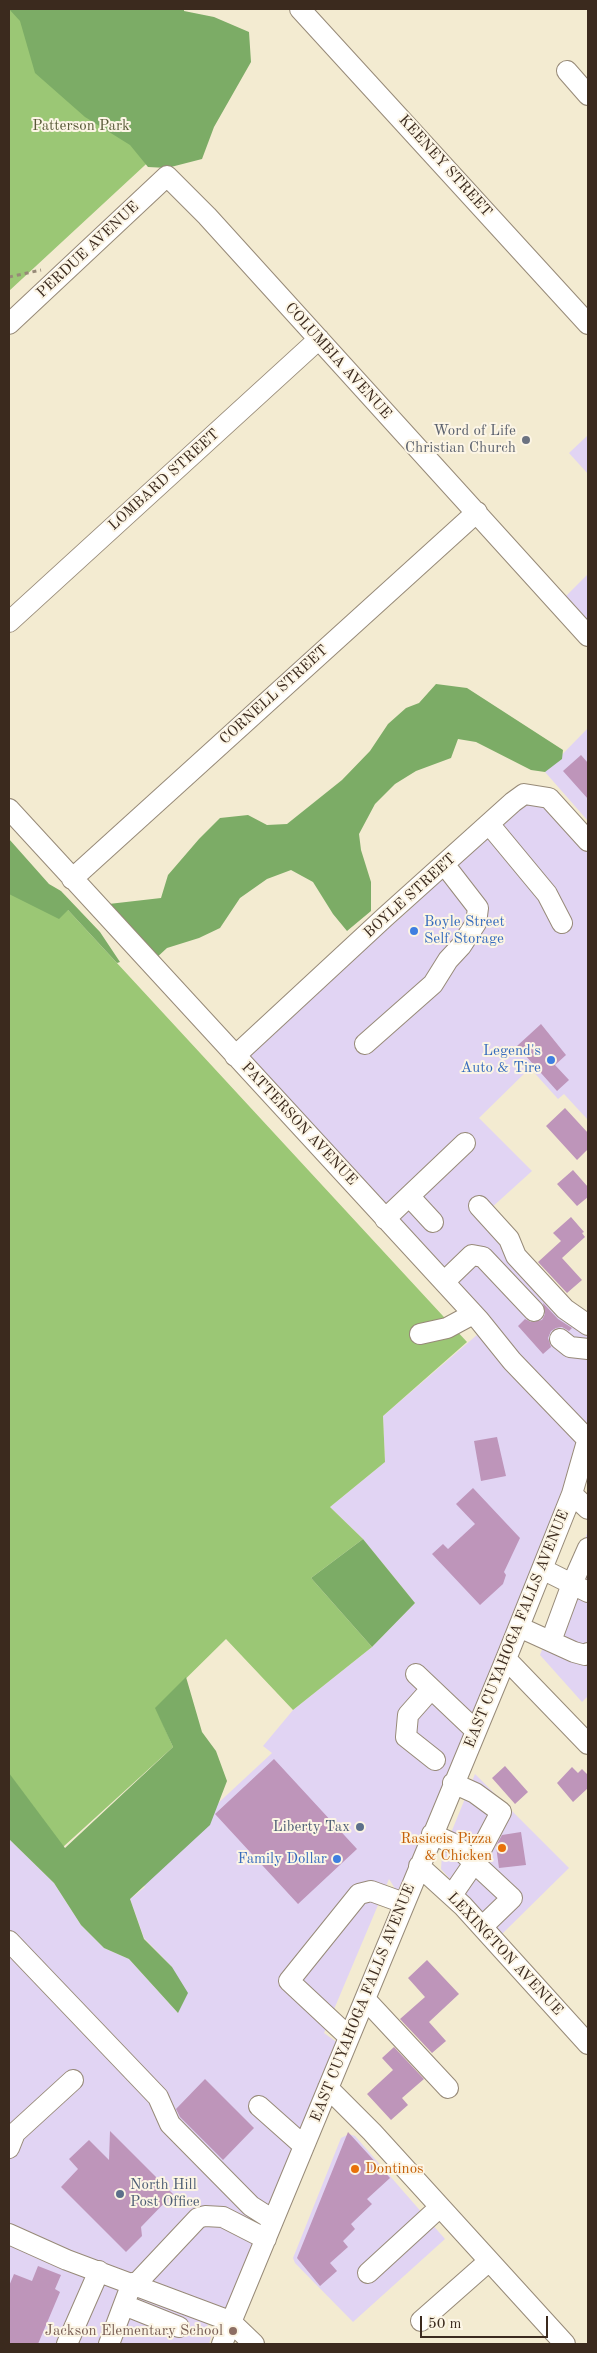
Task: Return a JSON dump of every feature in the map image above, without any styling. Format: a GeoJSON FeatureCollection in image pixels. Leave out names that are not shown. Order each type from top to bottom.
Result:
{"type":"FeatureCollection","features":[{"type":"Feature","properties":{"kind":"street","name":"KEENEY STREET"},"geometry":{"type":"LineString","coordinates":[[300,9],[588,324]]}},
{"type":"Feature","properties":{"kind":"street"},"geometry":{"type":"LineString","coordinates":[[567,71],[588,95]]}},
{"type":"Feature","properties":{"kind":"street","name":"PERDUE AVENUE"},"geometry":{"type":"LineString","coordinates":[[9,324],[167,176]]}},
{"type":"Feature","properties":{"kind":"street","name":"COLUMBIA AVENUE"},"geometry":{"type":"LineString","coordinates":[[167,176],[319,339],[588,636]]}},
{"type":"Feature","properties":{"kind":"street","name":"LOMBARD STREET"},"geometry":{"type":"LineString","coordinates":[[9,622],[319,339]]}},
{"type":"Feature","properties":{"kind":"street","name":"CORNELL STREET"},"geometry":{"type":"LineString","coordinates":[[72,879],[477,512]]}},
{"type":"Feature","properties":{"kind":"street","name":"BOYLE STREET"},"geometry":{"type":"LineString","coordinates":[[235,1056],[444,864],[524,794],[549,798],[588,841]]}},
{"type":"Feature","properties":{"kind":"street","name":"PATTERSON AVENUE"},"geometry":{"type":"LineString","coordinates":[[9,809],[444,1282],[512,1361],[588,1439]]}},
{"type":"Feature","properties":{"kind":"street"},"geometry":{"type":"LineString","coordinates":[[489,824],[547,894],[562,923]]}},
{"type":"Feature","properties":{"kind":"street"},"geometry":{"type":"LineString","coordinates":[[365,1044],[433,984],[448,960],[461,946],[476,923],[478,908],[444,864]]}},
{"type":"Feature","properties":{"kind":"street"},"geometry":{"type":"LineString","coordinates":[[386,1219],[465,1143]]}},
{"type":"Feature","properties":{"kind":"street"},"geometry":{"type":"LineString","coordinates":[[409,1196],[433,1222]]}},
{"type":"Feature","properties":{"kind":"street"},"geometry":{"type":"LineString","coordinates":[[479,1206],[509,1238],[516,1256],[565,1309],[588,1325]]}},
{"type":"Feature","properties":{"kind":"street"},"geometry":{"type":"LineString","coordinates":[[444,1282],[472,1255],[483,1257],[534,1311]]}},
{"type":"Feature","properties":{"kind":"street"},"geometry":{"type":"LineString","coordinates":[[420,1334],[447,1328],[473,1314]]}},
{"type":"Feature","properties":{"kind":"street"},"geometry":{"type":"LineString","coordinates":[[560,1339],[570,1348],[588,1349]]}},
{"type":"Feature","properties":{"kind":"street","name":"EAST CUYAHOGA FALLS AVENUE"},"geometry":{"type":"LineString","coordinates":[[222,2344],[519,1627],[572,1494],[588,1439]]}},
{"type":"Feature","properties":{"kind":"street"},"geometry":{"type":"LineString","coordinates":[[572,1494],[588,1509]]}},
{"type":"Feature","properties":{"kind":"street"},"geometry":{"type":"LineString","coordinates":[[551,1641],[580,1588],[588,1548]]}},
{"type":"Feature","properties":{"kind":"street"},"geometry":{"type":"LineString","coordinates":[[542,1569],[580,1588]]}},
{"type":"Feature","properties":{"kind":"street"},"geometry":{"type":"LineString","coordinates":[[519,1627],[574,1652],[585,1655],[588,1653]]}},
{"type":"Feature","properties":{"kind":"street"},"geometry":{"type":"LineString","coordinates":[[506,1659],[588,1744]]}},
{"type":"Feature","properties":{"kind":"street"},"geometry":{"type":"LineString","coordinates":[[416,1674],[475,1730]]}},
{"type":"Feature","properties":{"kind":"street"},"geometry":{"type":"LineString","coordinates":[[431,1689],[408,1715],[406,1737],[435,1760]]}},
{"type":"Feature","properties":{"kind":"street"},"geometry":{"type":"LineString","coordinates":[[452,1895],[474,1863],[501,1812],[475,1793],[453,1783]]}},
{"type":"Feature","properties":{"kind":"street"},"geometry":{"type":"LineString","coordinates":[[432,1834],[454,1844],[512,1898],[482,1927]]}},
{"type":"Feature","properties":{"kind":"street","name":"LEXINGTON AVENUE"},"geometry":{"type":"LineString","coordinates":[[419,1866],[452,1895],[588,2044]]}},
{"type":"Feature","properties":{"kind":"street"},"geometry":{"type":"LineString","coordinates":[[349,2037],[289,1981],[359,1894],[371,1891],[404,1902]]}},
{"type":"Feature","properties":{"kind":"street"},"geometry":{"type":"LineString","coordinates":[[9,1941],[158,2096],[170,2124],[251,2206],[273,2220]]}},
{"type":"Feature","properties":{"kind":"street"},"geometry":{"type":"LineString","coordinates":[[365,1999],[448,2088]]}},
{"type":"Feature","properties":{"kind":"street"},"geometry":{"type":"LineString","coordinates":[[9,2148],[15,2133],[73,2080]]}},
{"type":"Feature","properties":{"kind":"street"},"geometry":{"type":"LineString","coordinates":[[328,2088],[372,2132],[565,2344]]}},
{"type":"Feature","properties":{"kind":"street"},"geometry":{"type":"LineString","coordinates":[[259,2106],[304,2146]]}},
{"type":"Feature","properties":{"kind":"street"},"geometry":{"type":"LineString","coordinates":[[368,2273],[440,2208]]}},
{"type":"Feature","properties":{"kind":"street"},"geometry":{"type":"LineString","coordinates":[[110,2344],[134,2284],[198,2218],[205,2216],[223,2217],[266,2238]]}},
{"type":"Feature","properties":{"kind":"street"},"geometry":{"type":"LineString","coordinates":[[9,2234],[230,2321],[254,2344]]}},
{"type":"Feature","properties":{"kind":"street"},"geometry":{"type":"LineString","coordinates":[[421,2321],[489,2261]]}},
{"type":"Feature","properties":{"kind":"street"},"geometry":{"type":"LineString","coordinates":[[67,2344],[99,2271]]}},
{"type":"Feature","properties":{"kind":"street"},"geometry":{"type":"LineString","coordinates":[[124,2305],[177,2336],[185,2304]]}},
{"type":"Feature","properties":{"kind":"shaded area"},"geometry":{"type":"Polygon","coordinates":[[[588,435],[588,474],[569,453],[588,435]]]}},
{"type":"Feature","properties":{"kind":"shaded area"},"geometry":{"type":"Polygon","coordinates":[[[588,574],[588,625],[565,597],[588,574]]]}},
{"type":"Feature","properties":{"kind":"shaded area"},"geometry":{"type":"Polygon","coordinates":[[[588,728],[588,821],[545,772],[588,728]]]}},
{"type":"Feature","properties":{"kind":"shaded area"},"geometry":{"type":"Polygon","coordinates":[[[529,799],[546,806],[588,850],[588,1120],[564,1094],[558,1099],[530,1068],[479,1118],[532,1171],[479,1219],[538,1289],[588,1315],[588,1416],[586,1432],[242,1056],[406,913],[529,799]]]}},
{"type":"Feature","properties":{"kind":"shaded area"},"geometry":{"type":"Polygon","coordinates":[[[485,1328],[588,1440],[404,1903],[389,1879],[324,2033],[338,2043],[220,2328],[207,2323],[211,2337],[209,2344],[9,2344],[9,1839],[54,1883],[81,1925],[104,1948],[129,1959],[178,2013],[172,1967],[144,1938],[130,1899],[145,1887],[139,1880],[143,1873],[272,1753],[263,1746],[293,1710],[372,1647],[415,1603],[363,1539],[330,1507],[385,1462],[383,1416],[485,1328]]]}},
{"type":"Feature","properties":{"kind":"shaded area"},"geometry":{"type":"Polygon","coordinates":[[[588,1531],[588,1696],[582,1702],[540,1655],[588,1531]]]}},
{"type":"Feature","properties":{"kind":"shaded area"},"geometry":{"type":"Polygon","coordinates":[[[475,1774],[569,1868],[501,1935],[441,1869],[442,1855],[475,1774]]]}},
{"type":"Feature","properties":{"kind":"shaded area"},"geometry":{"type":"Polygon","coordinates":[[[349,2134],[355,2136],[445,2239],[353,2322],[295,2263],[293,2258],[341,2138],[349,2134]]]}},
{"type":"Feature","properties":{"kind":"green space","name":"Patterson Park"},"geometry":{"type":"Polygon","coordinates":[[[9,9],[184,129],[9,291],[9,9]]]}},
{"type":"Feature","properties":{"kind":"green space"},"geometry":{"type":"Polygon","coordinates":[[[9,9],[184,9],[184,11],[214,17],[249,32],[251,62],[214,127],[202,159],[167,168],[148,167],[130,145],[85,117],[35,73],[20,21],[9,9]]]}},
{"type":"Feature","properties":{"kind":"green space"},"geometry":{"type":"Polygon","coordinates":[[[436,684],[467,688],[563,750],[562,759],[545,772],[531,770],[476,742],[458,739],[451,758],[416,771],[395,784],[375,804],[359,834],[361,850],[371,882],[371,911],[347,931],[333,914],[313,882],[291,870],[267,879],[240,898],[220,928],[199,938],[167,948],[154,960],[100,905],[161,898],[168,875],[220,818],[248,815],[267,825],[287,824],[342,780],[370,751],[388,724],[406,708],[419,703],[436,684]]]}},
{"type":"Feature","properties":{"kind":"green space"},"geometry":{"type":"Polygon","coordinates":[[[9,839],[49,884],[61,891],[100,932],[120,962],[117,963],[68,910],[59,919],[9,894],[9,839]]]}},
{"type":"Feature","properties":{"kind":"green space"},"geometry":{"type":"Polygon","coordinates":[[[9,882],[68,910],[467,1342],[383,1416],[385,1462],[330,1507],[363,1539],[311,1578],[372,1647],[293,1710],[226,1639],[156,1708],[173,1747],[63,1847],[9,1774],[9,882]]]}},
{"type":"Feature","properties":{"kind":"green space"},"geometry":{"type":"Polygon","coordinates":[[[363,1539],[415,1603],[372,1647],[311,1578],[363,1539]]]}},
{"type":"Feature","properties":{"kind":"green space"},"geometry":{"type":"Polygon","coordinates":[[[186,1677],[202,1732],[216,1751],[227,1781],[210,1825],[130,1899],[144,1939],[172,1967],[188,1993],[178,2013],[129,1959],[104,1948],[81,1925],[54,1883],[9,1839],[9,1773],[65,1848],[173,1747],[155,1708],[186,1677]]]}},
{"type":"Feature","properties":{"kind":"building"},"geometry":{"type":"Polygon","coordinates":[[[581,755],[588,763],[588,799],[563,771],[581,755]]]}},
{"type":"Feature","properties":{"kind":"building"},"geometry":{"type":"Polygon","coordinates":[[[541,1024],[566,1055],[555,1065],[569,1080],[557,1091],[517,1046],[541,1024]]]}},
{"type":"Feature","properties":{"kind":"building"},"geometry":{"type":"Polygon","coordinates":[[[565,1108],[588,1133],[588,1149],[577,1160],[546,1126],[565,1108]]]}},
{"type":"Feature","properties":{"kind":"building"},"geometry":{"type":"Polygon","coordinates":[[[573,1170],[588,1187],[588,1197],[577,1206],[557,1184],[573,1170]]]}},
{"type":"Feature","properties":{"kind":"building"},"geometry":{"type":"Polygon","coordinates":[[[571,1217],[584,1232],[582,1233],[585,1237],[562,1258],[582,1280],[567,1293],[538,1262],[561,1241],[553,1233],[571,1217]]]}},
{"type":"Feature","properties":{"kind":"building"},"geometry":{"type":"Polygon","coordinates":[[[543,1303],[558,1319],[572,1328],[569,1331],[562,1327],[551,1331],[548,1338],[551,1347],[543,1354],[518,1326],[525,1319],[531,1322],[542,1320],[545,1314],[543,1303]]]}},
{"type":"Feature","properties":{"kind":"building"},"geometry":{"type":"Polygon","coordinates":[[[497,1437],[506,1476],[481,1481],[474,1441],[497,1437]]]}},
{"type":"Feature","properties":{"kind":"building"},"geometry":{"type":"Polygon","coordinates":[[[473,1488],[520,1538],[504,1572],[506,1575],[503,1584],[480,1605],[432,1554],[443,1544],[448,1549],[475,1524],[456,1504],[473,1488]]]}},
{"type":"Feature","properties":{"kind":"building"},"geometry":{"type":"Polygon","coordinates":[[[274,1759],[357,1849],[298,1904],[215,1814],[274,1759]]]}},
{"type":"Feature","properties":{"kind":"building"},"geometry":{"type":"Polygon","coordinates":[[[505,1766],[528,1792],[515,1804],[492,1778],[505,1766]]]}},
{"type":"Feature","properties":{"kind":"building"},"geometry":{"type":"Polygon","coordinates":[[[572,1767],[578,1773],[582,1769],[588,1775],[588,1788],[573,1802],[557,1783],[572,1767]]]}},
{"type":"Feature","properties":{"kind":"building"},"geometry":{"type":"Polygon","coordinates":[[[521,1832],[526,1865],[499,1868],[496,1846],[502,1835],[521,1832]]]}},
{"type":"Feature","properties":{"kind":"building"},"geometry":{"type":"Polygon","coordinates":[[[427,1960],[459,1994],[429,2022],[446,2041],[432,2053],[400,2019],[425,1997],[408,1978],[427,1960]]]}},
{"type":"Feature","properties":{"kind":"building"},"geometry":{"type":"Polygon","coordinates":[[[394,2047],[424,2079],[402,2098],[408,2105],[391,2120],[367,2094],[393,2070],[382,2058],[394,2047]]]}},
{"type":"Feature","properties":{"kind":"building"},"geometry":{"type":"Polygon","coordinates":[[[205,2079],[254,2128],[223,2160],[180,2117],[176,2109],[205,2079]]]}},
{"type":"Feature","properties":{"kind":"building","name":"North Hill Post Office"},"geometry":{"type":"Polygon","coordinates":[[[110,2131],[173,2194],[141,2227],[142,2236],[126,2252],[61,2187],[78,2169],[69,2159],[89,2140],[109,2160],[110,2131]]]}},
{"type":"Feature","properties":{"kind":"building"},"geometry":{"type":"Polygon","coordinates":[[[348,2132],[390,2178],[367,2199],[372,2204],[351,2224],[355,2229],[343,2241],[348,2247],[330,2263],[337,2271],[320,2286],[297,2258],[348,2132]]]}},
{"type":"Feature","properties":{"kind":"building"},"geometry":{"type":"Polygon","coordinates":[[[38,2266],[61,2275],[55,2289],[60,2292],[38,2344],[9,2344],[9,2286],[14,2274],[32,2281],[38,2266]]]}},
{"type":"Feature","properties":{"kind":"place","name":"Word of Life Christian Church"},"geometry":{"type":"Point","coordinates":[526,440]}},
{"type":"Feature","properties":{"kind":"place","name":"Boyle Street Self Storage"},"geometry":{"type":"Point","coordinates":[414,931]}},
{"type":"Feature","properties":{"kind":"place","name":"Legend's Auto & Tire"},"geometry":{"type":"Point","coordinates":[551,1060]}},
{"type":"Feature","properties":{"kind":"place","name":"Liberty Tax"},"geometry":{"type":"Point","coordinates":[360,1827]}},
{"type":"Feature","properties":{"kind":"place","name":"Rasiccis Pizza & Chicken"},"geometry":{"type":"Point","coordinates":[502,1848]}},
{"type":"Feature","properties":{"kind":"place","name":"Family Dollar"},"geometry":{"type":"Point","coordinates":[337,1859]}},
{"type":"Feature","properties":{"kind":"place","name":"Dontinos"},"geometry":{"type":"Point","coordinates":[355,2169]}},
{"type":"Feature","properties":{"kind":"place","name":"North Hill Post Office"},"geometry":{"type":"Point","coordinates":[120,2194]}},
{"type":"Feature","properties":{"kind":"place","name":"Jackson Elementary School"},"geometry":{"type":"Point","coordinates":[233,2331]}}]}
